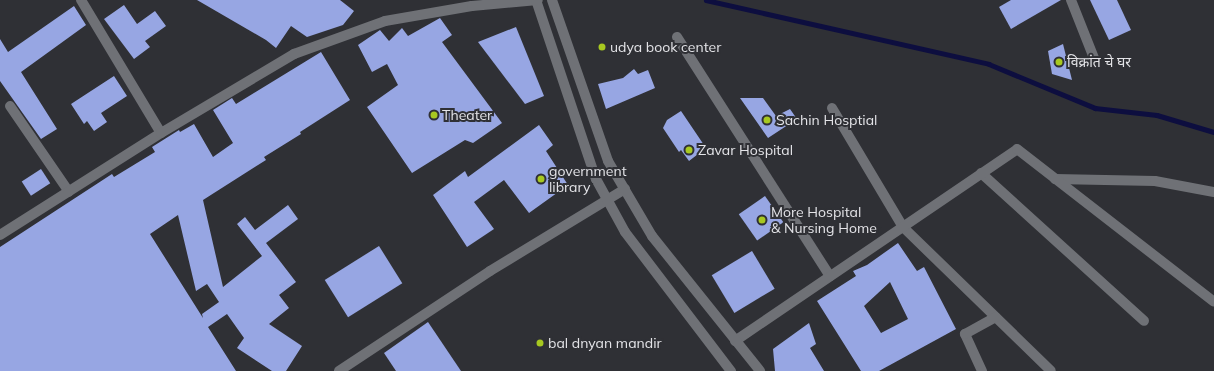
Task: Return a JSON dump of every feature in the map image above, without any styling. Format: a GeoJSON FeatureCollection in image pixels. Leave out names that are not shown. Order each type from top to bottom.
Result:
{"type":"FeatureCollection","features":[{"type":"Feature","properties":{"kind":"street"},"geometry":{"type":"LineString","coordinates":[[81,0],[161,133]]}},
{"type":"Feature","properties":{"kind":"street"},"geometry":{"type":"LineString","coordinates":[[0,235],[161,133],[294,54],[385,21],[472,6],[537,0],[596,179],[625,232],[731,371]]}},
{"type":"Feature","properties":{"kind":"street"},"geometry":{"type":"LineString","coordinates":[[552,0],[608,161],[652,236],[760,371]]}},
{"type":"Feature","properties":{"kind":"street"},"geometry":{"type":"LineString","coordinates":[[1071,0],[1094,58]]}},
{"type":"Feature","properties":{"kind":"street"},"geometry":{"type":"LineString","coordinates":[[677,37],[830,276]]}},
{"type":"Feature","properties":{"kind":"street"},"geometry":{"type":"LineString","coordinates":[[10,106],[69,192]]}},
{"type":"Feature","properties":{"kind":"street"},"geometry":{"type":"LineString","coordinates":[[832,108],[903,226],[1050,371]]}},
{"type":"Feature","properties":{"kind":"street"},"geometry":{"type":"LineString","coordinates":[[735,341],[1017,149],[1214,302]]}},
{"type":"Feature","properties":{"kind":"street"},"geometry":{"type":"LineString","coordinates":[[981,173],[1144,321]]}},
{"type":"Feature","properties":{"kind":"street"},"geometry":{"type":"LineString","coordinates":[[1055,179],[1155,181],[1214,192]]}},
{"type":"Feature","properties":{"kind":"street"},"geometry":{"type":"LineString","coordinates":[[339,371],[490,271],[625,189]]}},
{"type":"Feature","properties":{"kind":"street"},"geometry":{"type":"LineString","coordinates":[[982,371],[965,334],[996,317]]}},
{"type":"Feature","properties":{"kind":"building"},"geometry":{"type":"Polygon","coordinates":[[[197,0],[340,0],[354,11],[343,25],[307,37],[291,26],[276,48],[266,40],[197,0]]]}},
{"type":"Feature","properties":{"kind":"building"},"geometry":{"type":"Polygon","coordinates":[[[1011,0],[1061,0],[1011,29],[999,7],[1011,0]]]}},
{"type":"Feature","properties":{"kind":"building"},"geometry":{"type":"Polygon","coordinates":[[[1090,0],[1117,0],[1131,30],[1109,40],[1090,0]]]}},
{"type":"Feature","properties":{"kind":"building"},"geometry":{"type":"Polygon","coordinates":[[[124,5],[137,24],[155,11],[166,26],[145,41],[150,47],[134,59],[104,19],[124,5]]]}},
{"type":"Feature","properties":{"kind":"building"},"geometry":{"type":"Polygon","coordinates":[[[74,6],[86,25],[21,72],[57,129],[41,139],[0,81],[0,39],[8,52],[74,6]]]}},
{"type":"Feature","properties":{"kind":"building","name":"Theater"},"geometry":{"type":"Polygon","coordinates":[[[440,18],[452,35],[442,42],[502,123],[473,143],[465,140],[412,173],[367,107],[398,85],[387,64],[372,72],[358,45],[380,30],[389,41],[402,28],[408,36],[440,18]]]}},
{"type":"Feature","properties":{"kind":"building"},"geometry":{"type":"Polygon","coordinates":[[[516,27],[544,96],[525,104],[478,42],[516,27]]]}},
{"type":"Feature","properties":{"kind":"building","name":"विक्रांत चे घर"},"geometry":{"type":"Polygon","coordinates":[[[1063,44],[1072,80],[1052,74],[1048,51],[1063,44]]]}},
{"type":"Feature","properties":{"kind":"building"},"geometry":{"type":"Polygon","coordinates":[[[321,52],[350,100],[300,132],[301,134],[264,157],[266,160],[203,200],[223,287],[262,256],[237,224],[245,217],[255,230],[288,205],[298,219],[266,243],[296,282],[279,295],[289,308],[269,324],[302,346],[286,371],[272,371],[237,348],[244,338],[227,314],[208,327],[236,371],[0,371],[0,247],[112,174],[114,177],[155,152],[152,147],[179,130],[180,132],[194,124],[213,157],[233,143],[213,110],[232,98],[236,104],[321,52]],[[178,215],[150,234],[203,318],[202,314],[219,302],[207,284],[196,291],[178,215]]]}},
{"type":"Feature","properties":{"kind":"building"},"geometry":{"type":"Polygon","coordinates":[[[634,69],[638,74],[648,70],[655,88],[606,109],[598,84],[623,78],[634,69]]]}},
{"type":"Feature","properties":{"kind":"building"},"geometry":{"type":"Polygon","coordinates":[[[114,76],[127,96],[101,113],[107,122],[94,131],[87,121],[84,124],[71,104],[114,76]]]}},
{"type":"Feature","properties":{"kind":"building"},"geometry":{"type":"Polygon","coordinates":[[[740,98],[763,98],[776,116],[790,109],[797,119],[768,138],[740,98]]]}},
{"type":"Feature","properties":{"kind":"building"},"geometry":{"type":"Polygon","coordinates":[[[681,111],[706,148],[689,161],[681,150],[679,152],[663,128],[667,120],[681,111]]]}},
{"type":"Feature","properties":{"kind":"building"},"geometry":{"type":"Polygon","coordinates":[[[539,125],[553,145],[546,151],[568,185],[529,213],[504,180],[474,202],[494,229],[467,247],[433,195],[465,171],[468,177],[539,125]]]}},
{"type":"Feature","properties":{"kind":"building"},"geometry":{"type":"Polygon","coordinates":[[[41,169],[50,183],[31,196],[22,182],[41,169]]]}},
{"type":"Feature","properties":{"kind":"building"},"geometry":{"type":"Polygon","coordinates":[[[765,196],[783,222],[757,241],[739,214],[765,196]]]}},
{"type":"Feature","properties":{"kind":"building"},"geometry":{"type":"Polygon","coordinates":[[[898,243],[917,271],[924,267],[956,329],[879,371],[861,371],[817,301],[856,276],[853,271],[867,265],[898,243]],[[890,282],[864,306],[881,333],[908,319],[890,282]]]}},
{"type":"Feature","properties":{"kind":"building"},"geometry":{"type":"Polygon","coordinates":[[[379,246],[402,283],[348,317],[325,280],[379,246]]]}},
{"type":"Feature","properties":{"kind":"building"},"geometry":{"type":"Polygon","coordinates":[[[752,251],[775,289],[734,313],[712,275],[752,251]]]}},
{"type":"Feature","properties":{"kind":"building"},"geometry":{"type":"Polygon","coordinates":[[[428,322],[461,371],[396,371],[384,353],[428,322]]]}},
{"type":"Feature","properties":{"kind":"building"},"geometry":{"type":"Polygon","coordinates":[[[809,323],[816,344],[810,348],[824,371],[775,371],[773,349],[809,323]]]}},
{"type":"Feature","properties":{"kind":"waterway"},"geometry":{"type":"LineString","coordinates":[[706,0],[989,64],[1095,108],[1157,115],[1214,132]]}},
{"type":"Feature","properties":{"kind":"place","name":"udya book center"},"geometry":{"type":"Point","coordinates":[602,47]}},
{"type":"Feature","properties":{"kind":"place","name":"विक्रांत चे घर"},"geometry":{"type":"Point","coordinates":[1059,62]}},
{"type":"Feature","properties":{"kind":"place","name":"Theater"},"geometry":{"type":"Point","coordinates":[434,115]}},
{"type":"Feature","properties":{"kind":"place","name":"Sachin Hosptial"},"geometry":{"type":"Point","coordinates":[767,120]}},
{"type":"Feature","properties":{"kind":"place","name":"Zavar Hospital"},"geometry":{"type":"Point","coordinates":[689,150]}},
{"type":"Feature","properties":{"kind":"place","name":"government library"},"geometry":{"type":"Point","coordinates":[541,179]}},
{"type":"Feature","properties":{"kind":"place","name":"More Hospital & Nursing Home"},"geometry":{"type":"Point","coordinates":[762,220]}},
{"type":"Feature","properties":{"kind":"place","name":"bal dnyan mandir"},"geometry":{"type":"Point","coordinates":[540,343]}}]}
